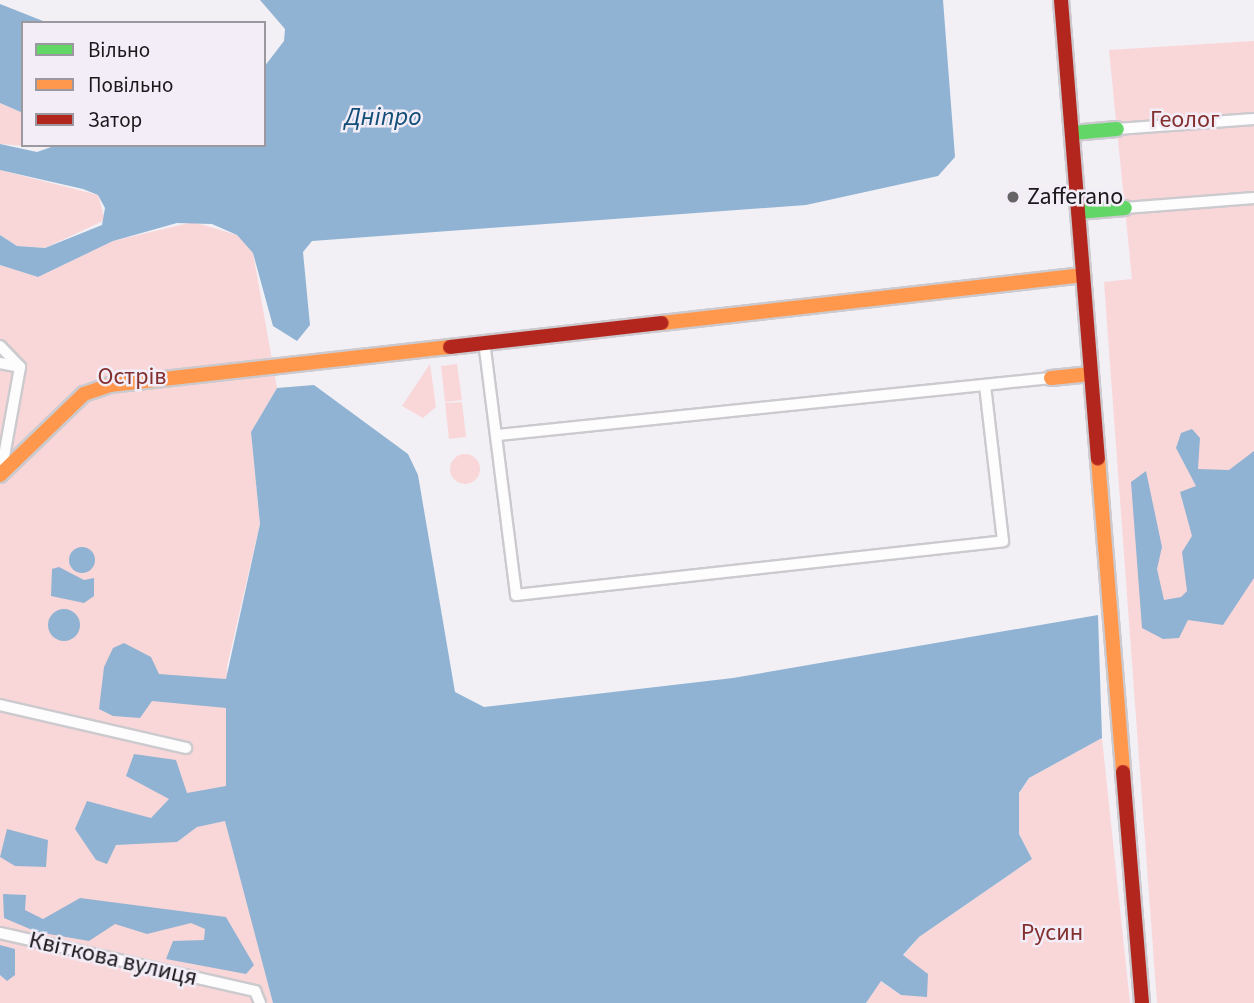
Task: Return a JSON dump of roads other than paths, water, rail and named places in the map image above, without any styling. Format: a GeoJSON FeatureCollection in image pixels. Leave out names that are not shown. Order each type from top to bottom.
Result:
{"type":"FeatureCollection","features":[{"type":"Feature","properties":{"kind":"street"},"geometry":{"type":"LineString","coordinates":[[1061,0],[1142,1003]]}},
{"type":"Feature","properties":{"kind":"street"},"geometry":{"type":"LineString","coordinates":[[1072,133],[1254,119]]}},
{"type":"Feature","properties":{"kind":"street"},"geometry":{"type":"LineString","coordinates":[[1078,212],[1254,198]]}},
{"type":"Feature","properties":{"kind":"street"},"geometry":{"type":"LineString","coordinates":[[0,475],[59,414],[96,387],[1083,275]]}},
{"type":"Feature","properties":{"kind":"street"},"geometry":{"type":"LineString","coordinates":[[484,341],[498,435],[516,595],[1003,541],[985,386]]}},
{"type":"Feature","properties":{"kind":"street"},"geometry":{"type":"LineString","coordinates":[[0,346],[20,367]]}},
{"type":"Feature","properties":{"kind":"street"},"geometry":{"type":"LineString","coordinates":[[0,363],[20,367]]}},
{"type":"Feature","properties":{"kind":"street"},"geometry":{"type":"LineString","coordinates":[[0,475],[20,367]]}},
{"type":"Feature","properties":{"kind":"street"},"geometry":{"type":"LineString","coordinates":[[498,435],[1091,374]]}},
{"type":"Feature","properties":{"kind":"street"},"geometry":{"type":"LineString","coordinates":[[0,705],[186,748]]}},
{"type":"Feature","properties":{"kind":"street","name":"Квіткова вулиця"},"geometry":{"type":"LineString","coordinates":[[0,933],[256,991],[260,1003]]}},
{"type":"Feature","properties":{"kind":"water","name":"Дніпро"},"geometry":{"type":"Polygon","coordinates":[[[260,0],[943,0],[955,157],[938,176],[806,205],[312,241],[303,252],[310,325],[297,341],[273,326],[253,253],[237,235],[212,224],[177,223],[113,241],[38,277],[0,265],[0,235],[17,246],[45,248],[102,225],[105,208],[98,195],[83,189],[0,170],[0,144],[37,152],[51,147],[266,147],[266,64],[284,41],[285,29],[260,0]]]}},
{"type":"Feature","properties":{"kind":"water"},"geometry":{"type":"Polygon","coordinates":[[[0,4],[43,21],[21,21],[21,112],[0,103],[0,4]]]}},
{"type":"Feature","properties":{"kind":"water"},"geometry":{"type":"Polygon","coordinates":[[[314,385],[408,454],[418,475],[455,692],[484,707],[733,678],[1098,615],[1102,738],[1029,778],[1019,793],[1019,834],[1032,859],[919,937],[903,955],[928,974],[927,997],[901,995],[881,981],[866,1003],[273,1003],[225,821],[197,827],[177,842],[116,845],[107,864],[96,860],[75,829],[87,801],[151,818],[169,799],[126,776],[134,754],[176,760],[187,793],[226,786],[226,708],[152,701],[140,718],[113,716],[99,709],[104,667],[113,648],[124,643],[151,657],[159,674],[226,679],[260,524],[251,432],[277,388],[314,385]]]}},
{"type":"Feature","properties":{"kind":"water"},"geometry":{"type":"Polygon","coordinates":[[[1192,429],[1200,438],[1198,469],[1229,470],[1254,451],[1254,578],[1223,625],[1188,620],[1179,638],[1163,639],[1142,628],[1131,482],[1146,471],[1162,547],[1157,569],[1164,600],[1181,597],[1187,591],[1182,552],[1192,536],[1180,492],[1196,486],[1176,448],[1181,433],[1192,429]]]}},
{"type":"Feature","properties":{"kind":"water"},"geometry":{"type":"Polygon","coordinates":[[[82,547],[91,551],[95,560],[91,569],[82,573],[73,569],[69,560],[73,551],[82,547]]]}},
{"type":"Feature","properties":{"kind":"water"},"geometry":{"type":"Polygon","coordinates":[[[59,567],[84,580],[94,578],[94,596],[84,603],[51,596],[52,569],[59,567]]]}},
{"type":"Feature","properties":{"kind":"water"},"geometry":{"type":"Polygon","coordinates":[[[64,609],[75,614],[80,625],[75,636],[64,641],[53,636],[48,625],[53,614],[64,609]]]}},
{"type":"Feature","properties":{"kind":"water"},"geometry":{"type":"Polygon","coordinates":[[[7,829],[48,840],[46,867],[15,866],[0,857],[7,829]]]}},
{"type":"Feature","properties":{"kind":"water"},"geometry":{"type":"Polygon","coordinates":[[[3,894],[26,895],[25,910],[43,919],[80,898],[226,917],[254,965],[246,974],[166,959],[173,941],[204,940],[205,929],[191,923],[147,934],[115,924],[89,941],[37,932],[4,918],[3,894]]]}},
{"type":"Feature","properties":{"kind":"water"},"geometry":{"type":"Polygon","coordinates":[[[0,945],[15,949],[15,975],[7,981],[0,975],[0,945]]]}},
{"type":"Feature","properties":{"kind":"place","name":"Zafferano"},"geometry":{"type":"Point","coordinates":[1013,197]}},
{"type":"Feature","properties":{"kind":"park label","name":"Геолог"},"geometry":{"type":"Point","coordinates":[1185,120]}},
{"type":"Feature","properties":{"kind":"park label","name":"Острів"},"geometry":{"type":"Point","coordinates":[132,377]}},
{"type":"Feature","properties":{"kind":"park label","name":"Русин"},"geometry":{"type":"Point","coordinates":[1052,933]}}]}
